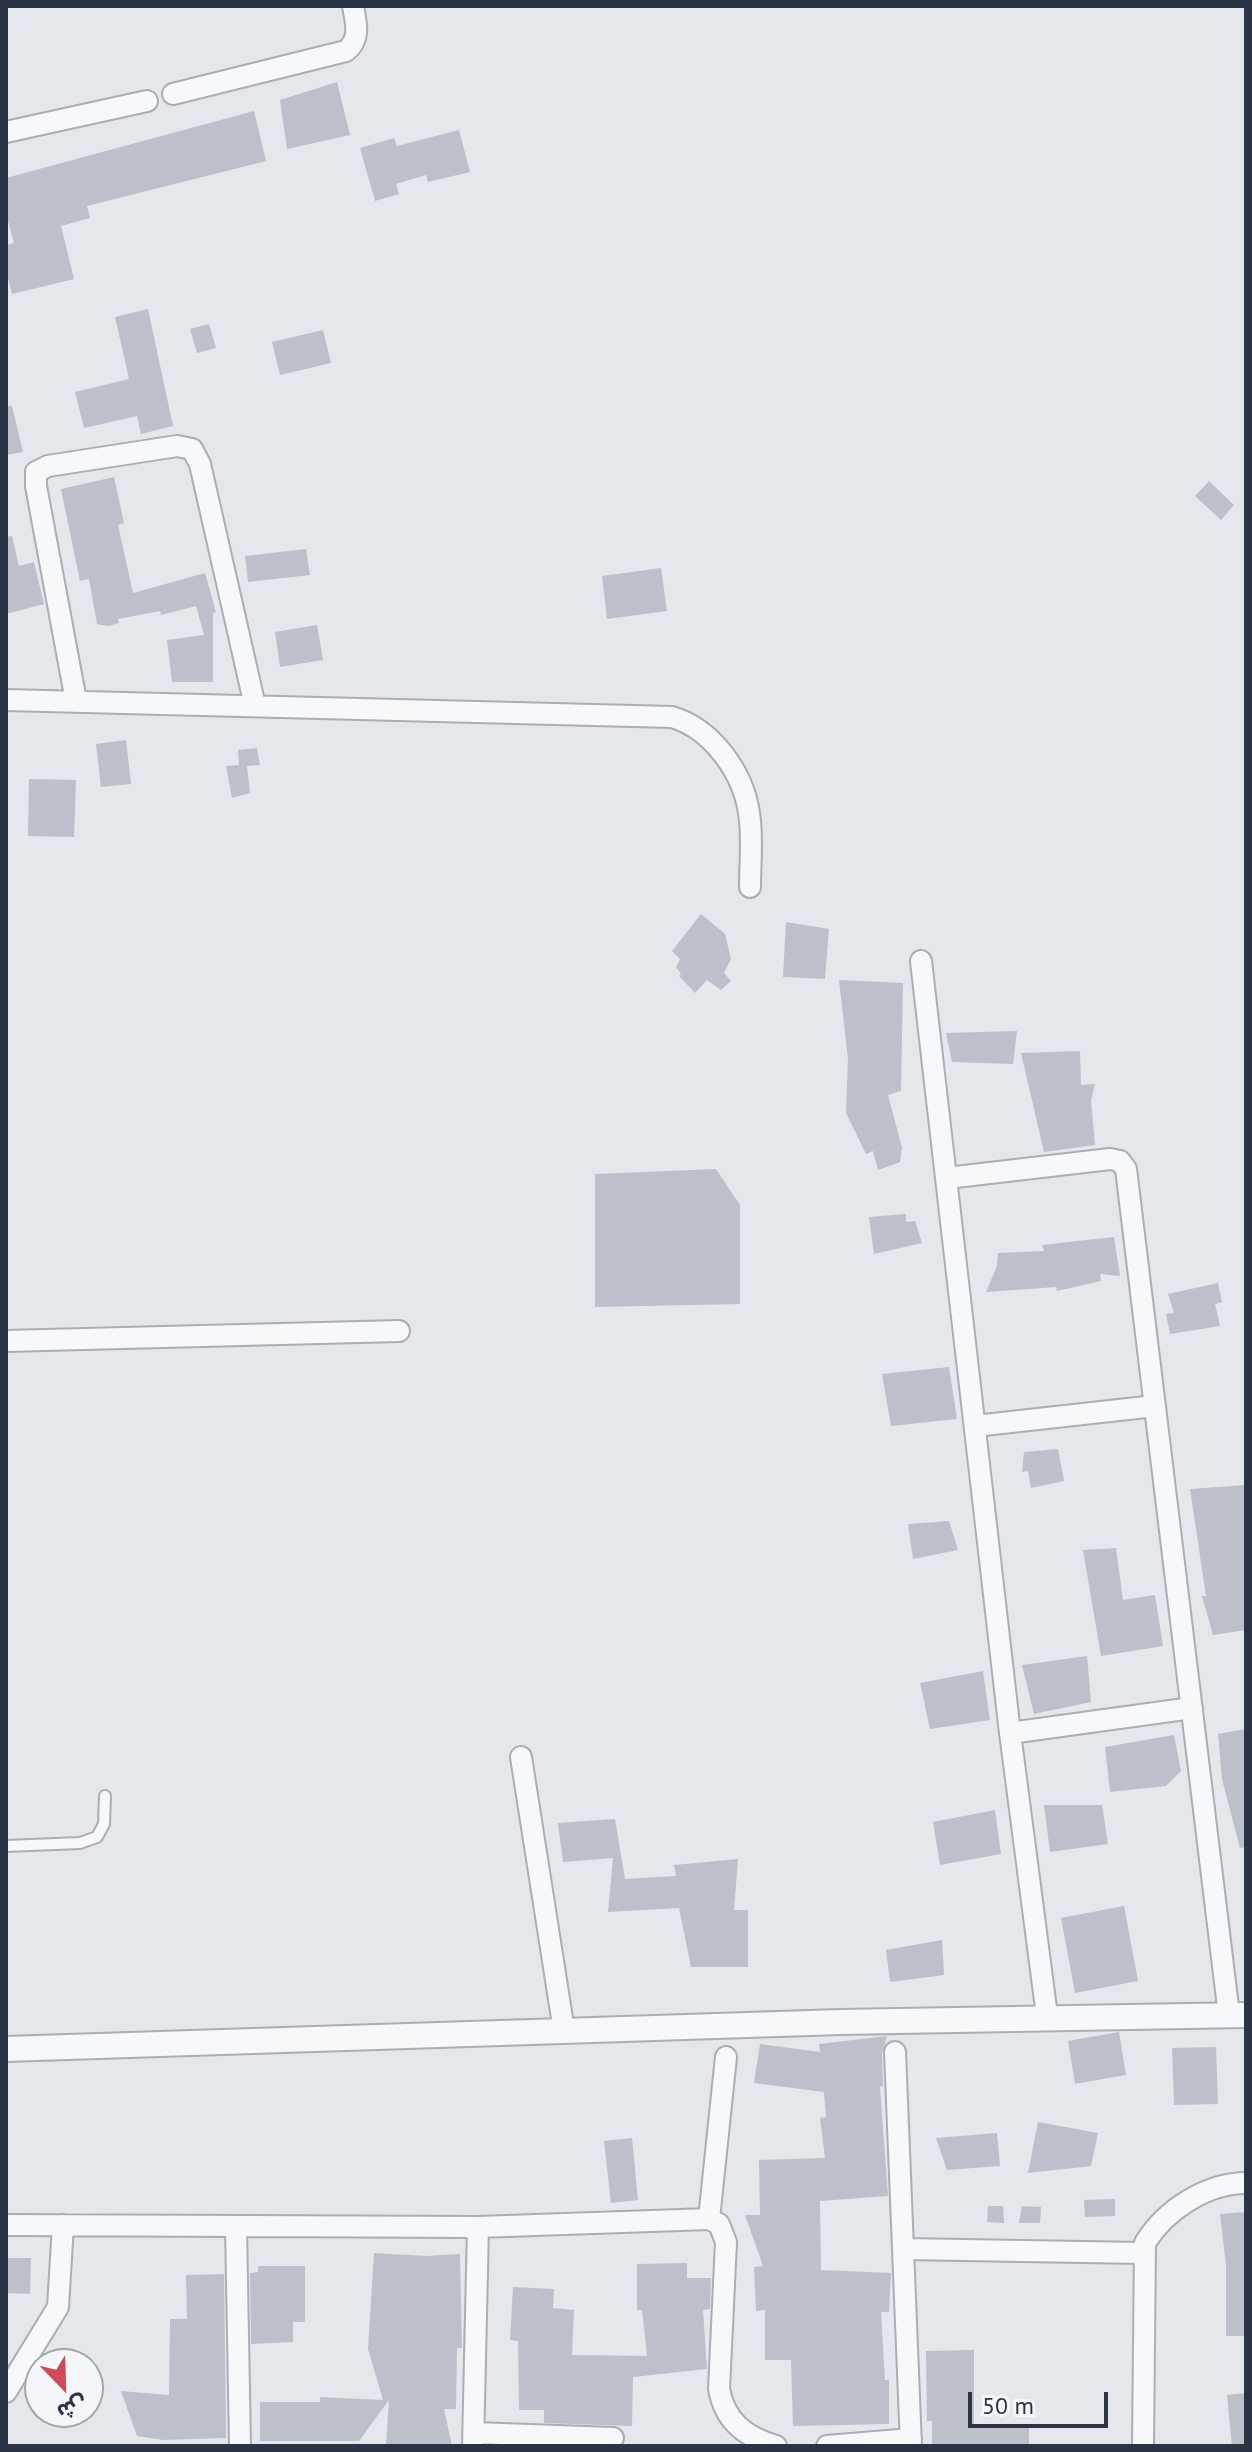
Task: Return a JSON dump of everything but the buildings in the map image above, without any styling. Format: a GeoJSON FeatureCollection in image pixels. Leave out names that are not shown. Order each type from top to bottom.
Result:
{"type":"FeatureCollection","features":[{"type":"Feature","properties":{"kind":"street"},"geometry":{"type":"LineString","coordinates":[[173,94],[346,51],[357,35],[353,6]]}},
{"type":"Feature","properties":{"kind":"street"},"geometry":{"type":"LineString","coordinates":[[6,132],[147,101]]}},
{"type":"Feature","properties":{"kind":"street"},"geometry":{"type":"LineString","coordinates":[[76,701],[36,486],[36,472],[48,466],[177,446],[192,449],[200,464],[255,706]]}},
{"type":"Feature","properties":{"kind":"street"},"geometry":{"type":"LineString","coordinates":[[6,700],[655,715],[683,720],[718,748],[741,786],[750,815],[750,887]]}},
{"type":"Feature","properties":{"kind":"street"},"geometry":{"type":"LineString","coordinates":[[921,961],[1010,1733],[1047,2016]]}},
{"type":"Feature","properties":{"kind":"street"},"geometry":{"type":"LineString","coordinates":[[6,2049],[1047,2016],[1238,2015],[1192,1708],[1124,1164],[1110,1159],[947,1178]]}},
{"type":"Feature","properties":{"kind":"street"},"geometry":{"type":"LineString","coordinates":[[6,1341],[399,1331]]}},
{"type":"Feature","properties":{"kind":"street"},"geometry":{"type":"LineString","coordinates":[[975,1426],[1155,1406]]}},
{"type":"Feature","properties":{"kind":"street"},"geometry":{"type":"LineString","coordinates":[[1010,1733],[1192,1708]]}},
{"type":"Feature","properties":{"kind":"street"},"geometry":{"type":"LineString","coordinates":[[521,1757],[564,2031]]}},
{"type":"Feature","properties":{"kind":"street"},"geometry":{"type":"LineString","coordinates":[[827,2446],[911,2443],[895,2052]]}},
{"type":"Feature","properties":{"kind":"street"},"geometry":{"type":"LineString","coordinates":[[709,2219],[726,2057]]}},
{"type":"Feature","properties":{"kind":"street"},"geometry":{"type":"LineString","coordinates":[[1143,2446],[1142,2253],[1152,2231],[1197,2195],[1246,2183]]}},
{"type":"Feature","properties":{"kind":"street"},"geometry":{"type":"LineString","coordinates":[[6,2225],[478,2227],[709,2219],[719,2224],[726,2242],[719,2389],[721,2404],[740,2431],[776,2446]]}},
{"type":"Feature","properties":{"kind":"street"},"geometry":{"type":"LineString","coordinates":[[6,2392],[58,2307],[63,2225]]}},
{"type":"Feature","properties":{"kind":"street"},"geometry":{"type":"LineString","coordinates":[[236,2226],[240,2446]]}},
{"type":"Feature","properties":{"kind":"street"},"geometry":{"type":"LineString","coordinates":[[478,2227],[474,2440],[613,2438]]}},
{"type":"Feature","properties":{"kind":"street"},"geometry":{"type":"LineString","coordinates":[[904,2249],[1142,2253]]}},
{"type":"Feature","properties":{"kind":"lane"},"geometry":{"type":"LineString","coordinates":[[6,1846],[80,1843],[97,1837],[104,1824],[105,1796]]}}]}
